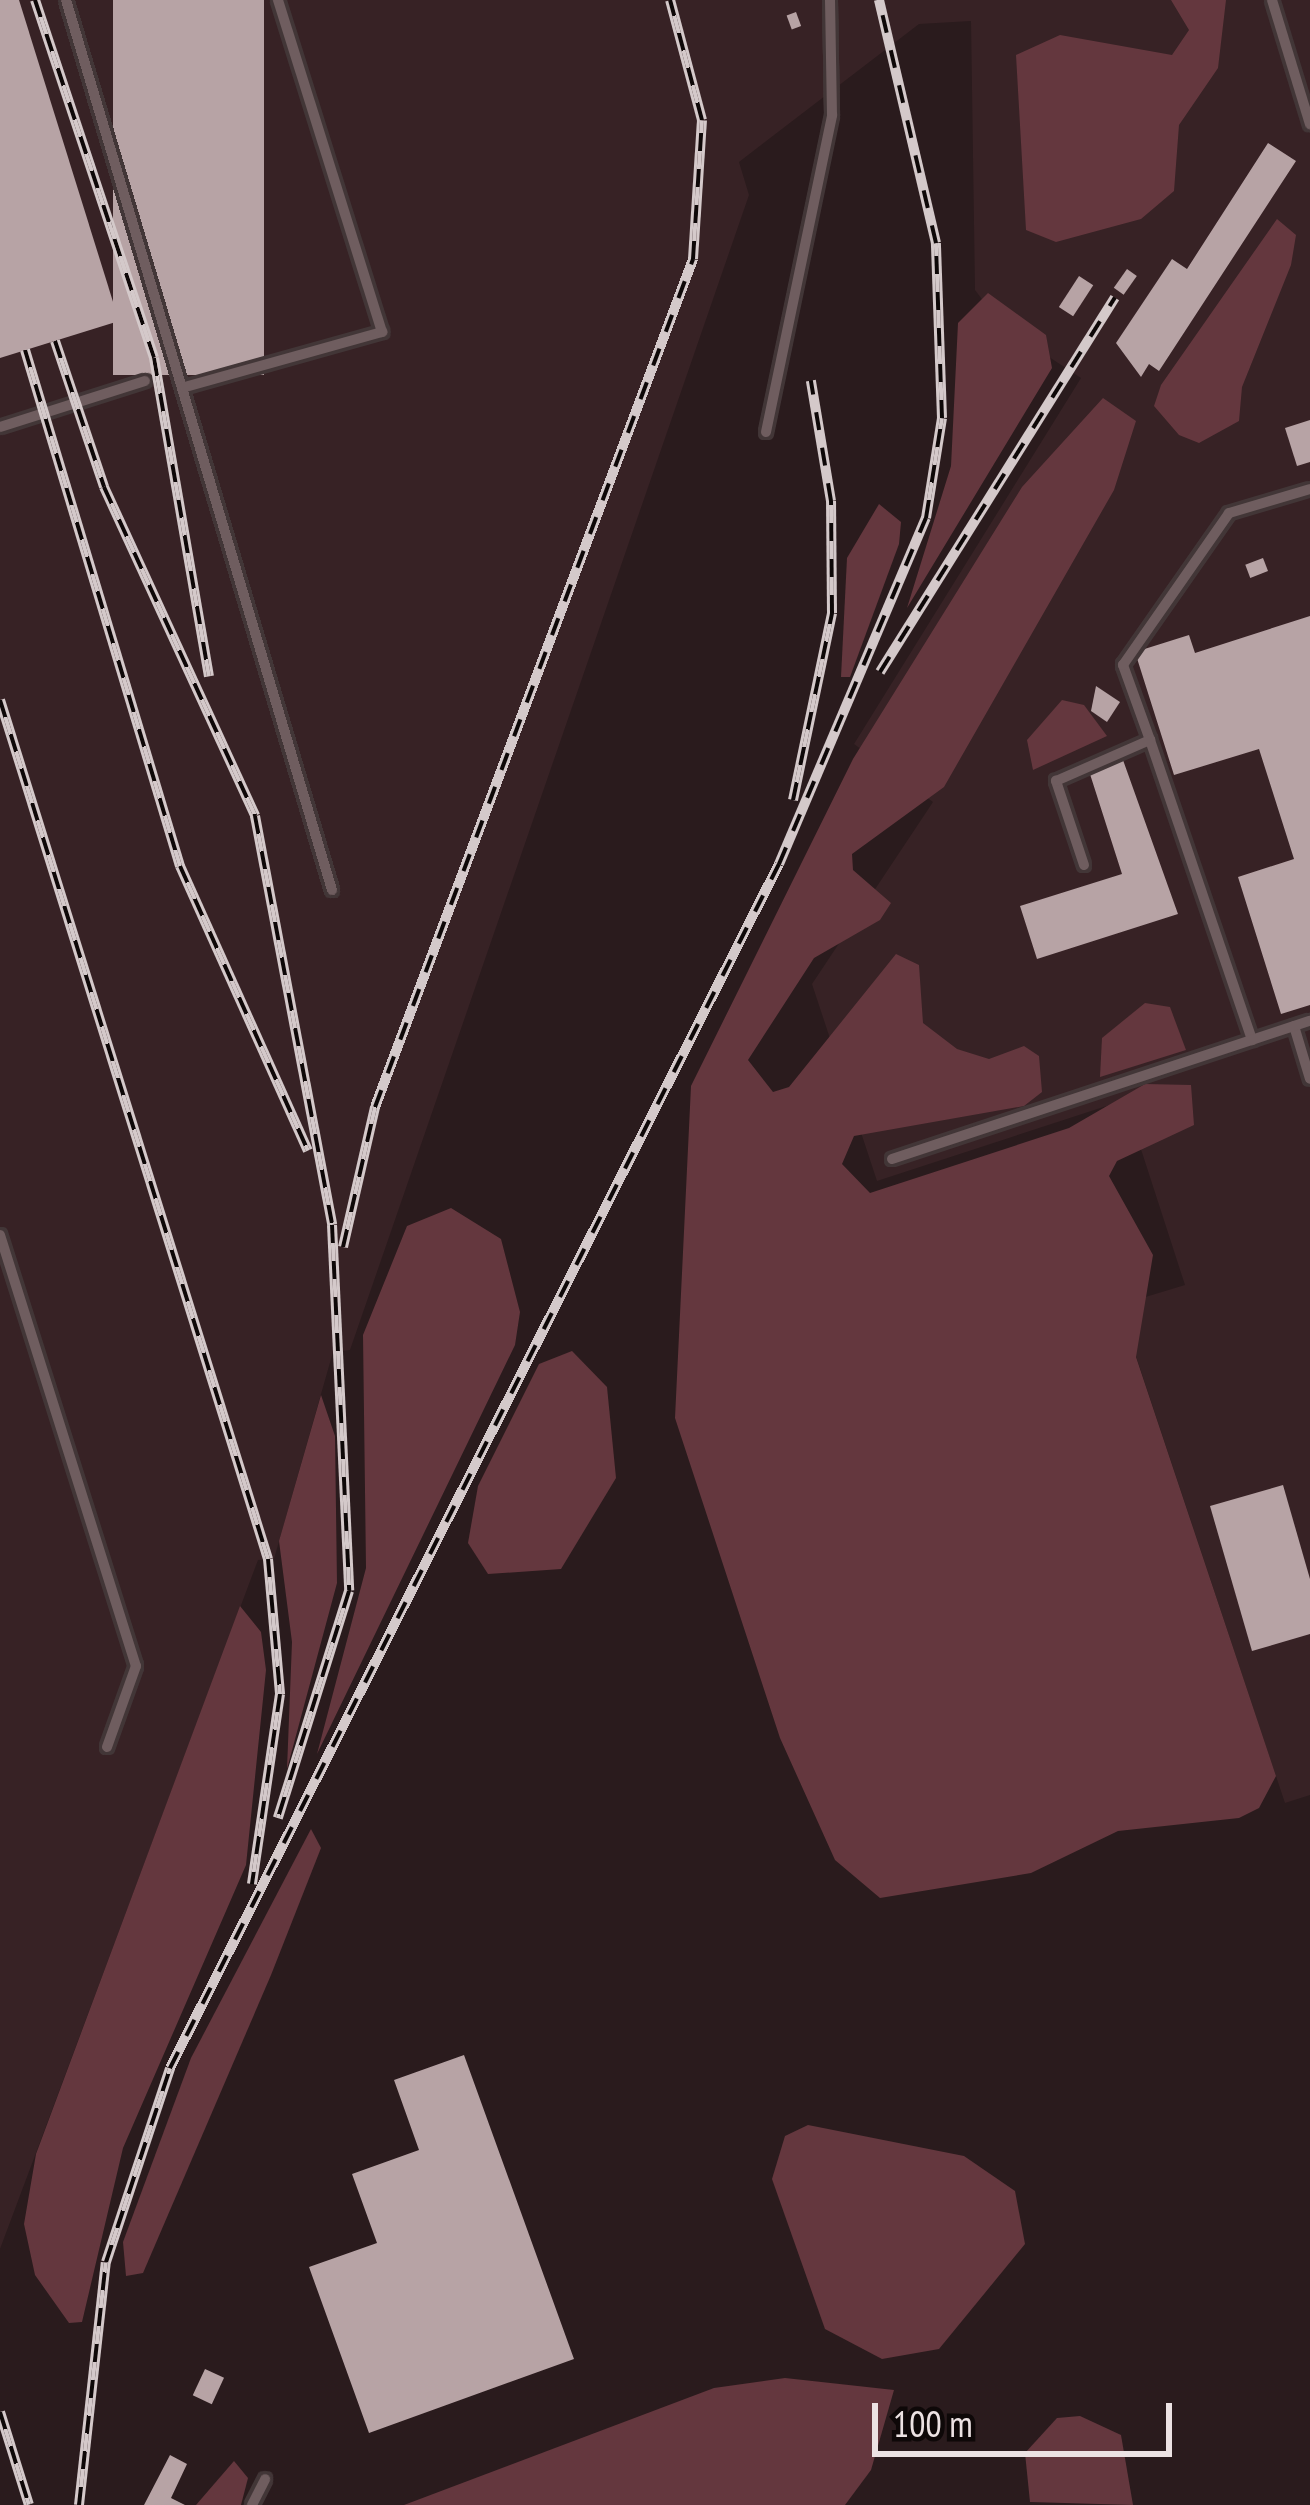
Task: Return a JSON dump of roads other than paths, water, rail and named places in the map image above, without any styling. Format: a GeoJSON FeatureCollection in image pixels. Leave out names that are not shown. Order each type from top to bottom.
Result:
{"type":"FeatureCollection","features":[{"type":"Feature","properties":{"kind":"lane"},"geometry":{"type":"LineString","coordinates":[[66,0],[185,387],[259,670],[332,890]]}},
{"type":"Feature","properties":{"kind":"lane"},"geometry":{"type":"LineString","coordinates":[[185,387],[382,332],[278,0]]}},
{"type":"Feature","properties":{"kind":"lane"},"geometry":{"type":"LineString","coordinates":[[766,432],[832,116],[830,0]]}},
{"type":"Feature","properties":{"kind":"lane"},"geometry":{"type":"LineString","coordinates":[[1272,0],[1310,124]]}},
{"type":"Feature","properties":{"kind":"lane"},"geometry":{"type":"LineString","coordinates":[[0,427],[145,381]]}},
{"type":"Feature","properties":{"kind":"lane"},"geometry":{"type":"LineString","coordinates":[[1252,1040],[1123,665],[1229,513],[1310,489]]}},
{"type":"Feature","properties":{"kind":"lane"},"geometry":{"type":"LineString","coordinates":[[1084,865],[1056,781],[1150,740]]}},
{"type":"Feature","properties":{"kind":"lane"},"geometry":{"type":"LineString","coordinates":[[892,1159],[1310,1021]]}},
{"type":"Feature","properties":{"kind":"lane"},"geometry":{"type":"LineString","coordinates":[[1294,1026],[1310,1079]]}},
{"type":"Feature","properties":{"kind":"lane"},"geometry":{"type":"LineString","coordinates":[[0,1235],[136,1666],[107,1747]]}},
{"type":"Feature","properties":{"kind":"lane"},"geometry":{"type":"LineString","coordinates":[[252,2505],[265,2479]]}},
{"type":"Feature","properties":{"kind":"railway"},"geometry":{"type":"LineString","coordinates":[[35,0],[154,358],[209,676]]}},
{"type":"Feature","properties":{"kind":"railway"},"geometry":{"type":"LineString","coordinates":[[343,1247],[375,1107],[693,259],[702,120],[670,0]]}},
{"type":"Feature","properties":{"kind":"railway"},"geometry":{"type":"LineString","coordinates":[[79,2505],[106,2262],[170,2068],[779,864],[926,518],[942,418],[936,243],[879,0]]}},
{"type":"Feature","properties":{"kind":"railway"},"geometry":{"type":"LineString","coordinates":[[880,672],[1115,298]]}},
{"type":"Feature","properties":{"kind":"railway"},"geometry":{"type":"LineString","coordinates":[[55,341],[104,487],[255,816],[332,1225],[349,1591],[278,1818]]}},
{"type":"Feature","properties":{"kind":"railway"},"geometry":{"type":"LineString","coordinates":[[25,350],[180,866],[308,1151]]}},
{"type":"Feature","properties":{"kind":"railway"},"geometry":{"type":"LineString","coordinates":[[793,800],[832,613],[831,501],[811,381]]}},
{"type":"Feature","properties":{"kind":"railway"},"geometry":{"type":"LineString","coordinates":[[0,700],[268,1559],[280,1694],[252,1884]]}},
{"type":"Feature","properties":{"kind":"railway"},"geometry":{"type":"LineString","coordinates":[[0,2412],[29,2505]]}}]}
